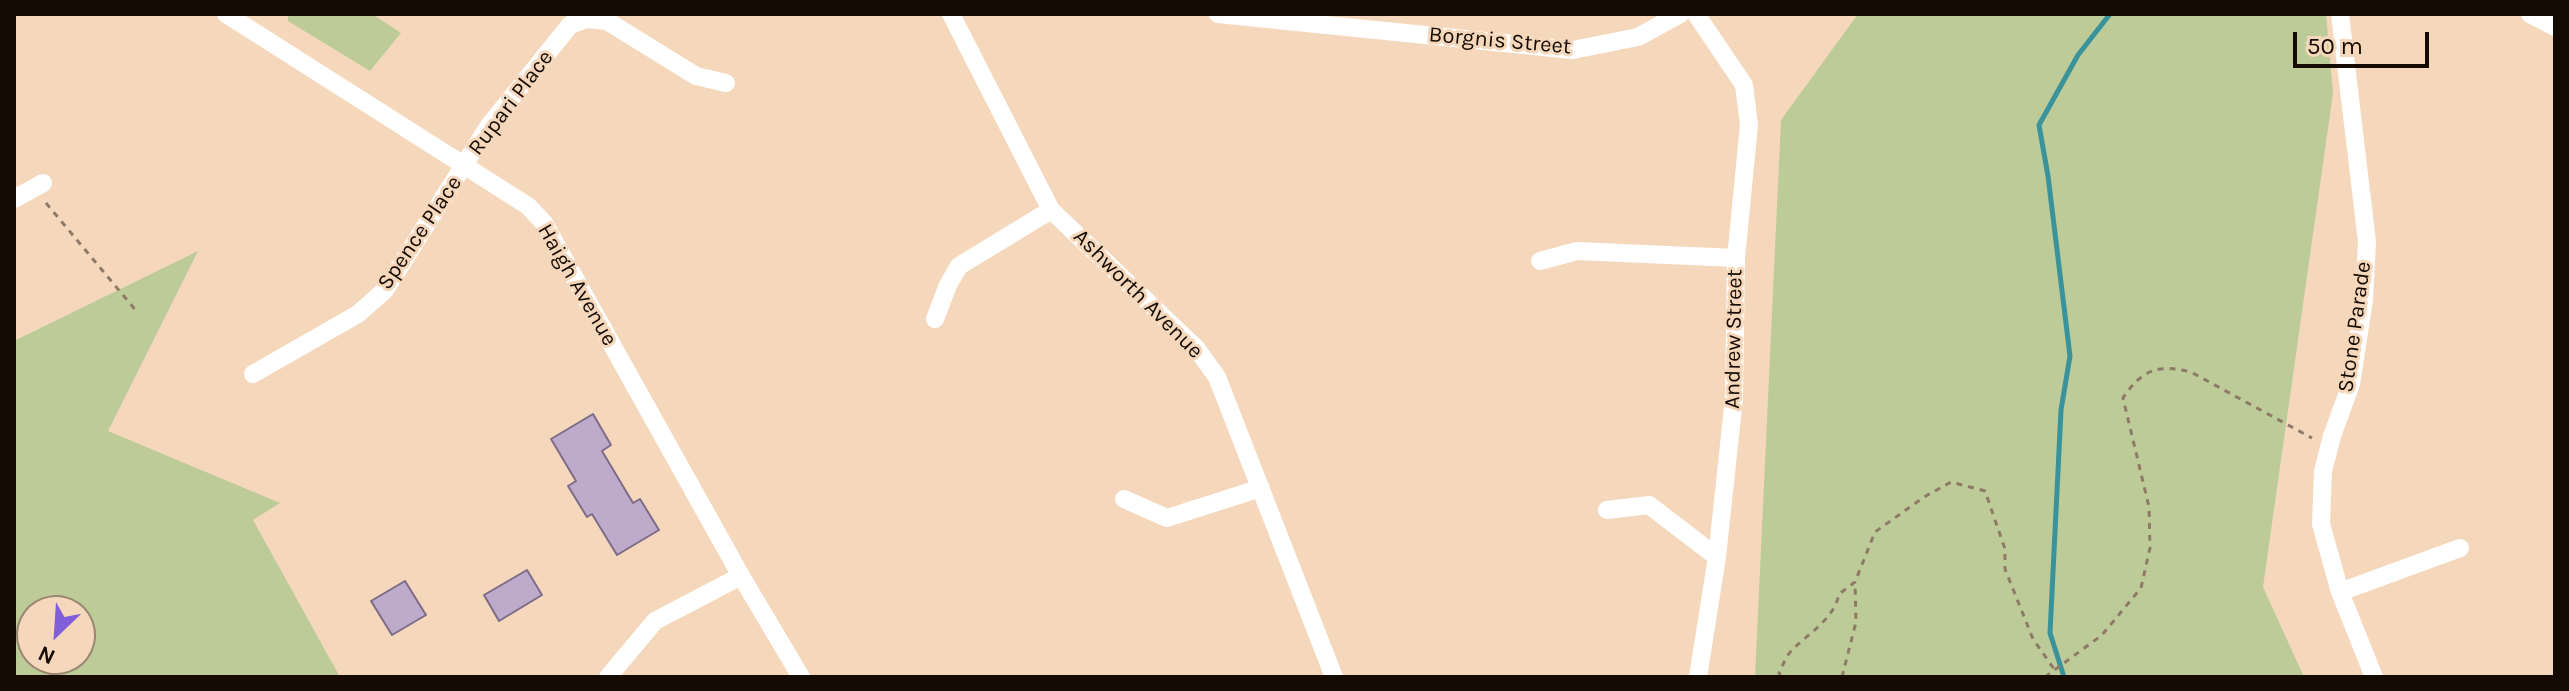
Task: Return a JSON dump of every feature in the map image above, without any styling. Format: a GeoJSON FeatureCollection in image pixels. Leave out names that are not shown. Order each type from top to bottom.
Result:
{"type":"FeatureCollection","features":[{"type":"Feature","properties":{"kind":"street","name":"Haigh Avenue"},"geometry":{"type":"LineString","coordinates":[[226,14],[249,20],[464,167],[528,206],[544,223],[741,576],[801,677]]}},
{"type":"Feature","properties":{"kind":"street","name":"Ashworth Avenue"},"geometry":{"type":"LineString","coordinates":[[951,14],[1051,210],[1196,348],[1217,377],[1334,677]]}},
{"type":"Feature","properties":{"kind":"street","name":"Borgnis Street"},"geometry":{"type":"LineString","coordinates":[[1218,14],[1573,50],[1638,37],[1680,14]]}},
{"type":"Feature","properties":{"kind":"street","name":"Andrew Street"},"geometry":{"type":"LineString","coordinates":[[1696,14],[1744,85],[1749,125],[1736,258],[1734,398],[1717,557],[1698,677]]}},
{"type":"Feature","properties":{"kind":"street","name":"Stone Parade"},"geometry":{"type":"LineString","coordinates":[[2340,14],[2367,242],[2364,300],[2351,384],[2323,471],[2321,524],[2340,592],[2374,677]]}},
{"type":"Feature","properties":{"kind":"street"},"geometry":{"type":"LineString","coordinates":[[2530,14],[2555,27]]}},
{"type":"Feature","properties":{"kind":"street","name":"Rupari Place"},"geometry":{"type":"LineString","coordinates":[[464,167],[488,127],[570,25],[586,19],[607,21],[696,76],[726,83]]}},
{"type":"Feature","properties":{"kind":"street","name":"Spence Place"},"geometry":{"type":"LineString","coordinates":[[253,374],[358,314],[385,290],[464,167]]}},
{"type":"Feature","properties":{"kind":"street"},"geometry":{"type":"LineString","coordinates":[[14,199],[38,185]]}},
{"type":"Feature","properties":{"kind":"street"},"geometry":{"type":"LineString","coordinates":[[935,319],[959,266],[1051,210]]}},
{"type":"Feature","properties":{"kind":"street"},"geometry":{"type":"LineString","coordinates":[[1540,261],[1577,251],[1736,258]]}},
{"type":"Feature","properties":{"kind":"street"},"geometry":{"type":"LineString","coordinates":[[1124,499],[1167,518],[1261,488]]}},
{"type":"Feature","properties":{"kind":"street"},"geometry":{"type":"LineString","coordinates":[[1607,510],[1649,505],[1717,557]]}},
{"type":"Feature","properties":{"kind":"street"},"geometry":{"type":"LineString","coordinates":[[2340,592],[2460,548]]}},
{"type":"Feature","properties":{"kind":"street"},"geometry":{"type":"LineString","coordinates":[[608,677],[655,621],[741,576]]}},
{"type":"Feature","properties":{"kind":"path"},"geometry":{"type":"LineString","coordinates":[[38,185],[138,313]]}},
{"type":"Feature","properties":{"kind":"path"},"geometry":{"type":"LineString","coordinates":[[2045,677],[2102,635],[2141,588],[2150,548],[2149,507],[2123,398],[2133,382],[2149,372],[2169,367],[2191,372],[2310,438],[2332,436]]}},
{"type":"Feature","properties":{"kind":"path"},"geometry":{"type":"LineString","coordinates":[[1842,677],[1856,622],[1855,582],[1875,532],[1951,482],[1985,491],[2005,549],[2005,569],[2033,639],[2054,669]]}},
{"type":"Feature","properties":{"kind":"path"},"geometry":{"type":"LineString","coordinates":[[1781,677],[1779,673],[1789,652],[1818,627],[1837,603],[1839,594],[1855,582]]}},
{"type":"Feature","properties":{"kind":"green space"},"geometry":{"type":"Polygon","coordinates":[[[288,14],[372,14],[401,33],[370,71],[288,21],[288,14]]]}},
{"type":"Feature","properties":{"kind":"green space"},"geometry":{"type":"Polygon","coordinates":[[[1858,14],[2326,14],[2333,93],[2263,587],[2304,677],[1755,677],[1781,120],[1858,14]]]}},
{"type":"Feature","properties":{"kind":"green space"},"geometry":{"type":"Polygon","coordinates":[[[198,251],[108,431],[280,503],[253,520],[340,677],[14,677],[14,341],[198,251]]]}},
{"type":"Feature","properties":{"kind":"building"},"geometry":{"type":"Polygon","coordinates":[[[593,414],[611,445],[602,451],[633,503],[640,499],[659,530],[617,555],[592,514],[587,517],[568,486],[576,481],[551,439],[593,414]]]}},
{"type":"Feature","properties":{"kind":"building"},"geometry":{"type":"Polygon","coordinates":[[[527,570],[542,595],[499,621],[484,595],[527,570]]]}},
{"type":"Feature","properties":{"kind":"building"},"geometry":{"type":"Polygon","coordinates":[[[405,581],[426,615],[392,635],[371,601],[405,581]]]}},
{"type":"Feature","properties":{"kind":"waterway"},"geometry":{"type":"LineString","coordinates":[[2064,677],[2050,633],[2061,410],[2070,356],[2039,125],[2078,55],[2110,14]]}}]}
